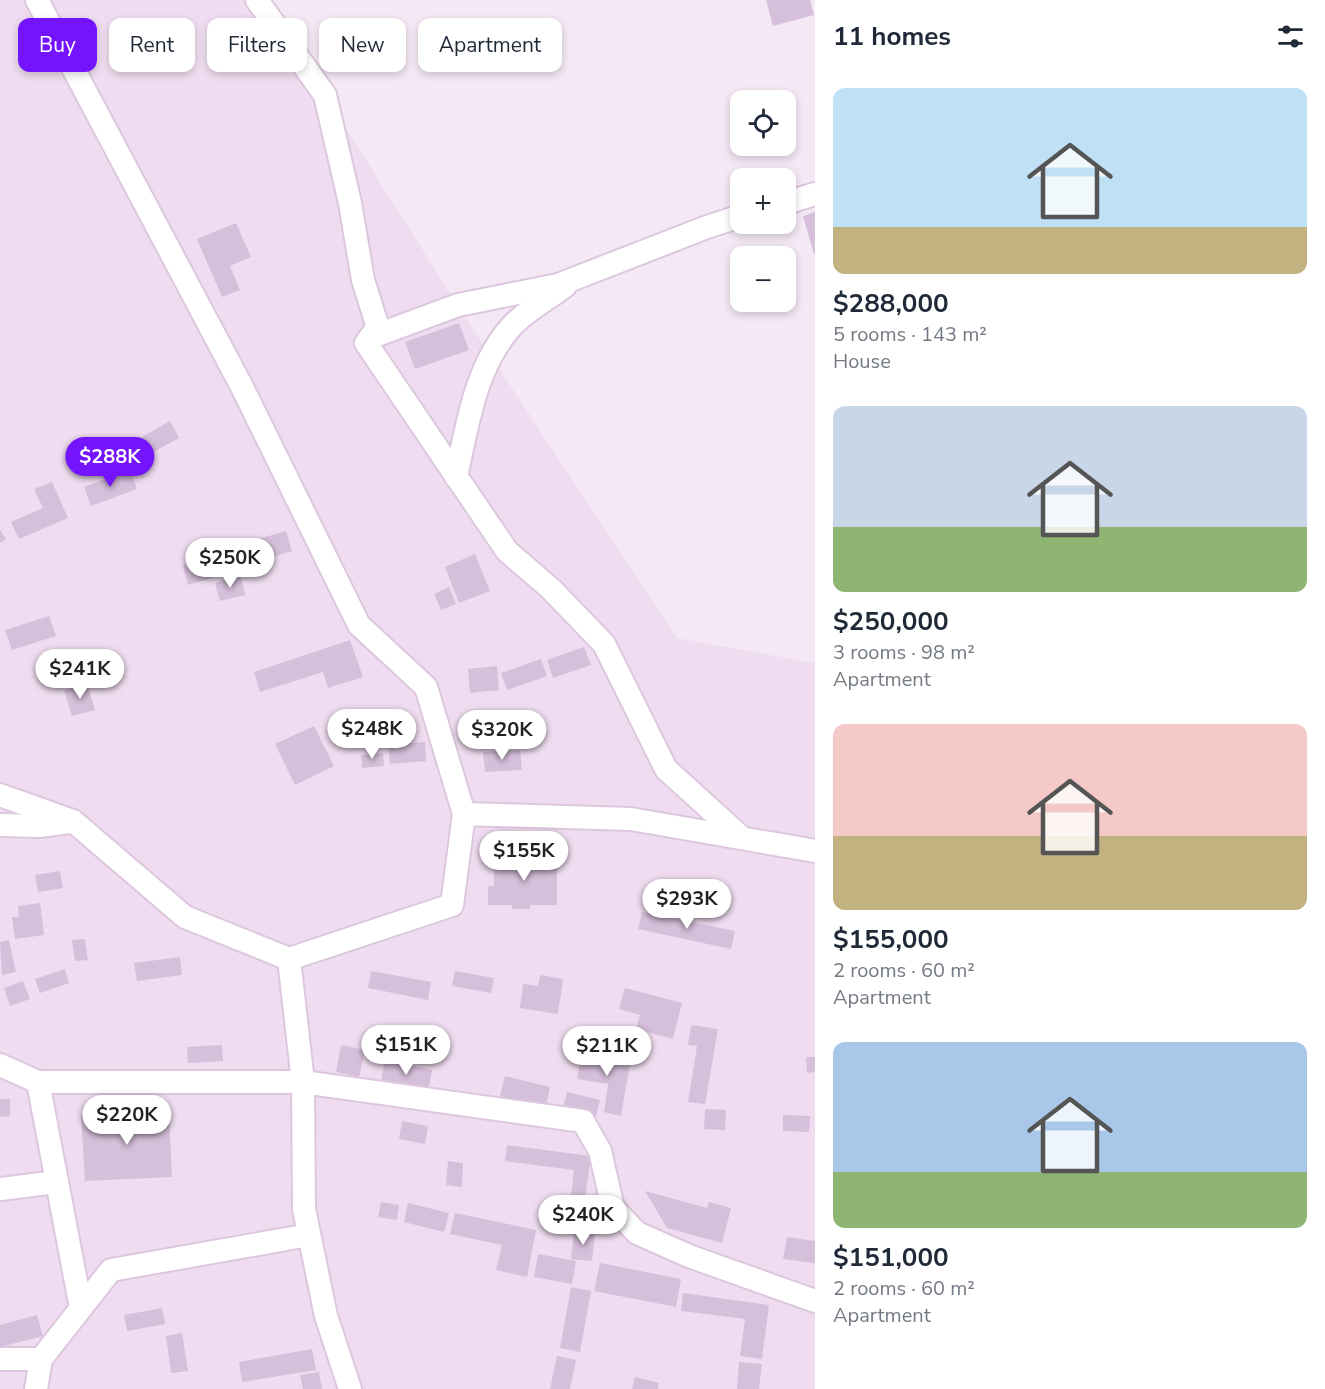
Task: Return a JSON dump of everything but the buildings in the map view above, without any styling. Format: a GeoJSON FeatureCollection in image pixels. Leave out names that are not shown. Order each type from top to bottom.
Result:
{"type":"FeatureCollection","features":[{"type":"Feature","properties":{"kind":"street"},"geometry":{"type":"LineString","coordinates":[[0,795],[73,822],[185,917],[289,959],[452,905],[464,814],[426,687],[359,625],[242,387],[37,0]]}},
{"type":"Feature","properties":{"kind":"street"},"geometry":{"type":"LineString","coordinates":[[257,0],[325,95],[350,203],[363,280],[380,334],[458,305],[558,285],[730,220]]}},
{"type":"Feature","properties":{"kind":"street"},"geometry":{"type":"LineString","coordinates":[[796,200],[815,195]]}},
{"type":"Feature","properties":{"kind":"street"},"geometry":{"type":"LineString","coordinates":[[456,477],[468,420],[486,364],[511,327],[577,277]]}},
{"type":"Feature","properties":{"kind":"street"},"geometry":{"type":"LineString","coordinates":[[378,327],[366,343],[507,551],[551,589],[604,644],[666,769],[742,838]]}},
{"type":"Feature","properties":{"kind":"street"},"geometry":{"type":"LineString","coordinates":[[464,814],[631,819],[815,851]]}},
{"type":"Feature","properties":{"kind":"street"},"geometry":{"type":"LineString","coordinates":[[0,825],[39,826],[73,822]]}},
{"type":"Feature","properties":{"kind":"street"},"geometry":{"type":"LineString","coordinates":[[289,959],[303,1082],[304,1209],[326,1316],[350,1389]]}},
{"type":"Feature","properties":{"kind":"street"},"geometry":{"type":"LineString","coordinates":[[0,1065],[38,1082],[303,1082],[583,1121],[600,1151],[613,1208],[636,1233],[689,1256],[815,1301]]}},
{"type":"Feature","properties":{"kind":"street"},"geometry":{"type":"LineString","coordinates":[[38,1082],[81,1308]]}},
{"type":"Feature","properties":{"kind":"street"},"geometry":{"type":"LineString","coordinates":[[0,1189],[57,1182]]}},
{"type":"Feature","properties":{"kind":"street"},"geometry":{"type":"LineString","coordinates":[[36,1389],[41,1359],[111,1270],[309,1235]]}},
{"type":"Feature","properties":{"kind":"street"},"geometry":{"type":"LineString","coordinates":[[0,1359],[41,1359]]}},
{"type":"Feature","properties":{"kind":"shaded area"},"geometry":{"type":"Polygon","coordinates":[[[0,0],[265,0],[276,18],[207,18],[207,72],[307,72],[307,67],[467,320],[677,638],[815,663],[815,1389],[0,1389],[0,0]]]}}]}
